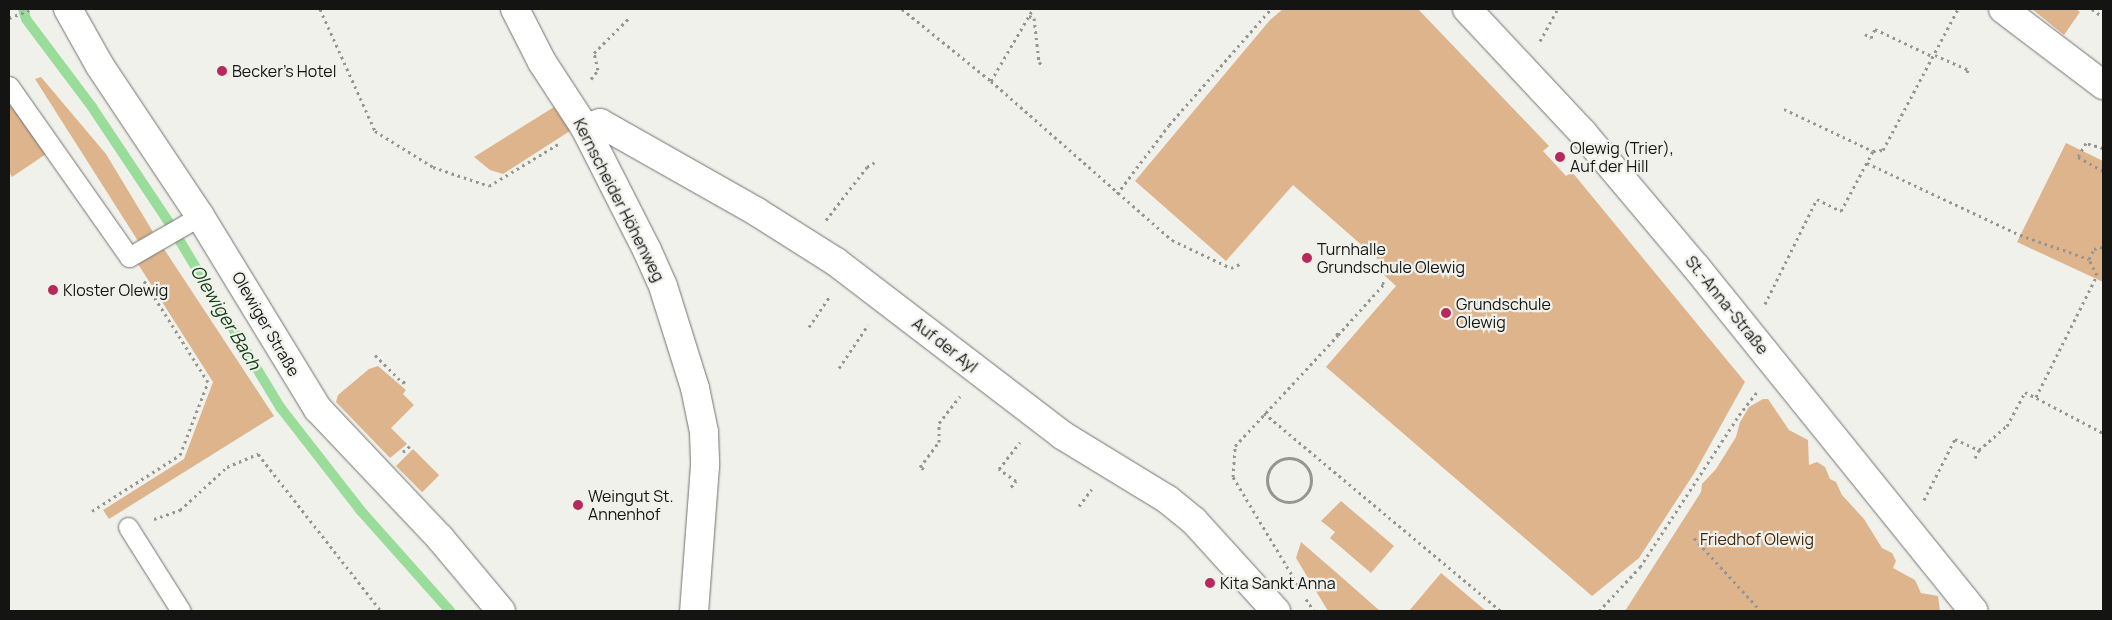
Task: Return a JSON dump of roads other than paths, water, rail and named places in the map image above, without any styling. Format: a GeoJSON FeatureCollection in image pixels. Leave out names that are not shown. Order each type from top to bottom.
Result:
{"type":"FeatureCollection","features":[{"type":"Feature","properties":{"kind":"street","name":"Olewiger Straße"},"geometry":{"type":"LineString","coordinates":[[68,9],[192,220],[318,409],[440,538],[501,611]]}},
{"type":"Feature","properties":{"kind":"street","name":"Kernscheider Höhenweg"},"geometry":{"type":"LineString","coordinates":[[515,9],[542,62],[584,128],[663,286],[695,388],[704,432],[705,466],[694,611]]}},
{"type":"Feature","properties":{"kind":"street","name":"St.-Anna-Straße"},"geometry":{"type":"LineString","coordinates":[[1467,9],[1583,133],[1696,266],[1974,611]]}},
{"type":"Feature","properties":{"kind":"street"},"geometry":{"type":"LineString","coordinates":[[2003,9],[2103,85]]}},
{"type":"Feature","properties":{"kind":"street","name":"Auf der Ayl"},"geometry":{"type":"LineString","coordinates":[[584,128],[600,123],[808,244],[1062,435],[1167,499],[1194,521],[1276,611]]}},
{"type":"Feature","properties":{"kind":"lane"},"geometry":{"type":"LineString","coordinates":[[9,86],[129,257],[192,220]]}},
{"type":"Feature","properties":{"kind":"lane"},"geometry":{"type":"LineString","coordinates":[[128,527],[181,611]]}},
{"type":"Feature","properties":{"kind":"waterway","name":"Olewiger Bach"},"geometry":{"type":"LineString","coordinates":[[23,9],[26,19],[92,107],[166,218],[280,407],[361,511],[450,611]]}},
{"type":"Feature","properties":{"kind":"place","name":"Becker's Hotel"},"geometry":{"type":"Point","coordinates":[222,71]}},
{"type":"Feature","properties":{"kind":"place","name":"Olewig (Trier), Auf der Hill"},"geometry":{"type":"Point","coordinates":[1560,157]}},
{"type":"Feature","properties":{"kind":"place","name":"Turnhalle Grundschule Olewig"},"geometry":{"type":"Point","coordinates":[1307,258]}},
{"type":"Feature","properties":{"kind":"place","name":"Kloster Olewig"},"geometry":{"type":"Point","coordinates":[53,290]}},
{"type":"Feature","properties":{"kind":"place","name":"Grundschule Olewig"},"geometry":{"type":"Point","coordinates":[1446,313]}},
{"type":"Feature","properties":{"kind":"place","name":"Weingut St. Annenhof"},"geometry":{"type":"Point","coordinates":[578,505]}},
{"type":"Feature","properties":{"kind":"place","name":"Kita Sankt Anna"},"geometry":{"type":"Point","coordinates":[1210,583]}},
{"type":"Feature","properties":{"kind":"park label","name":"Friedhof Olewig"},"geometry":{"type":"Point","coordinates":[1757,539]}}]}
